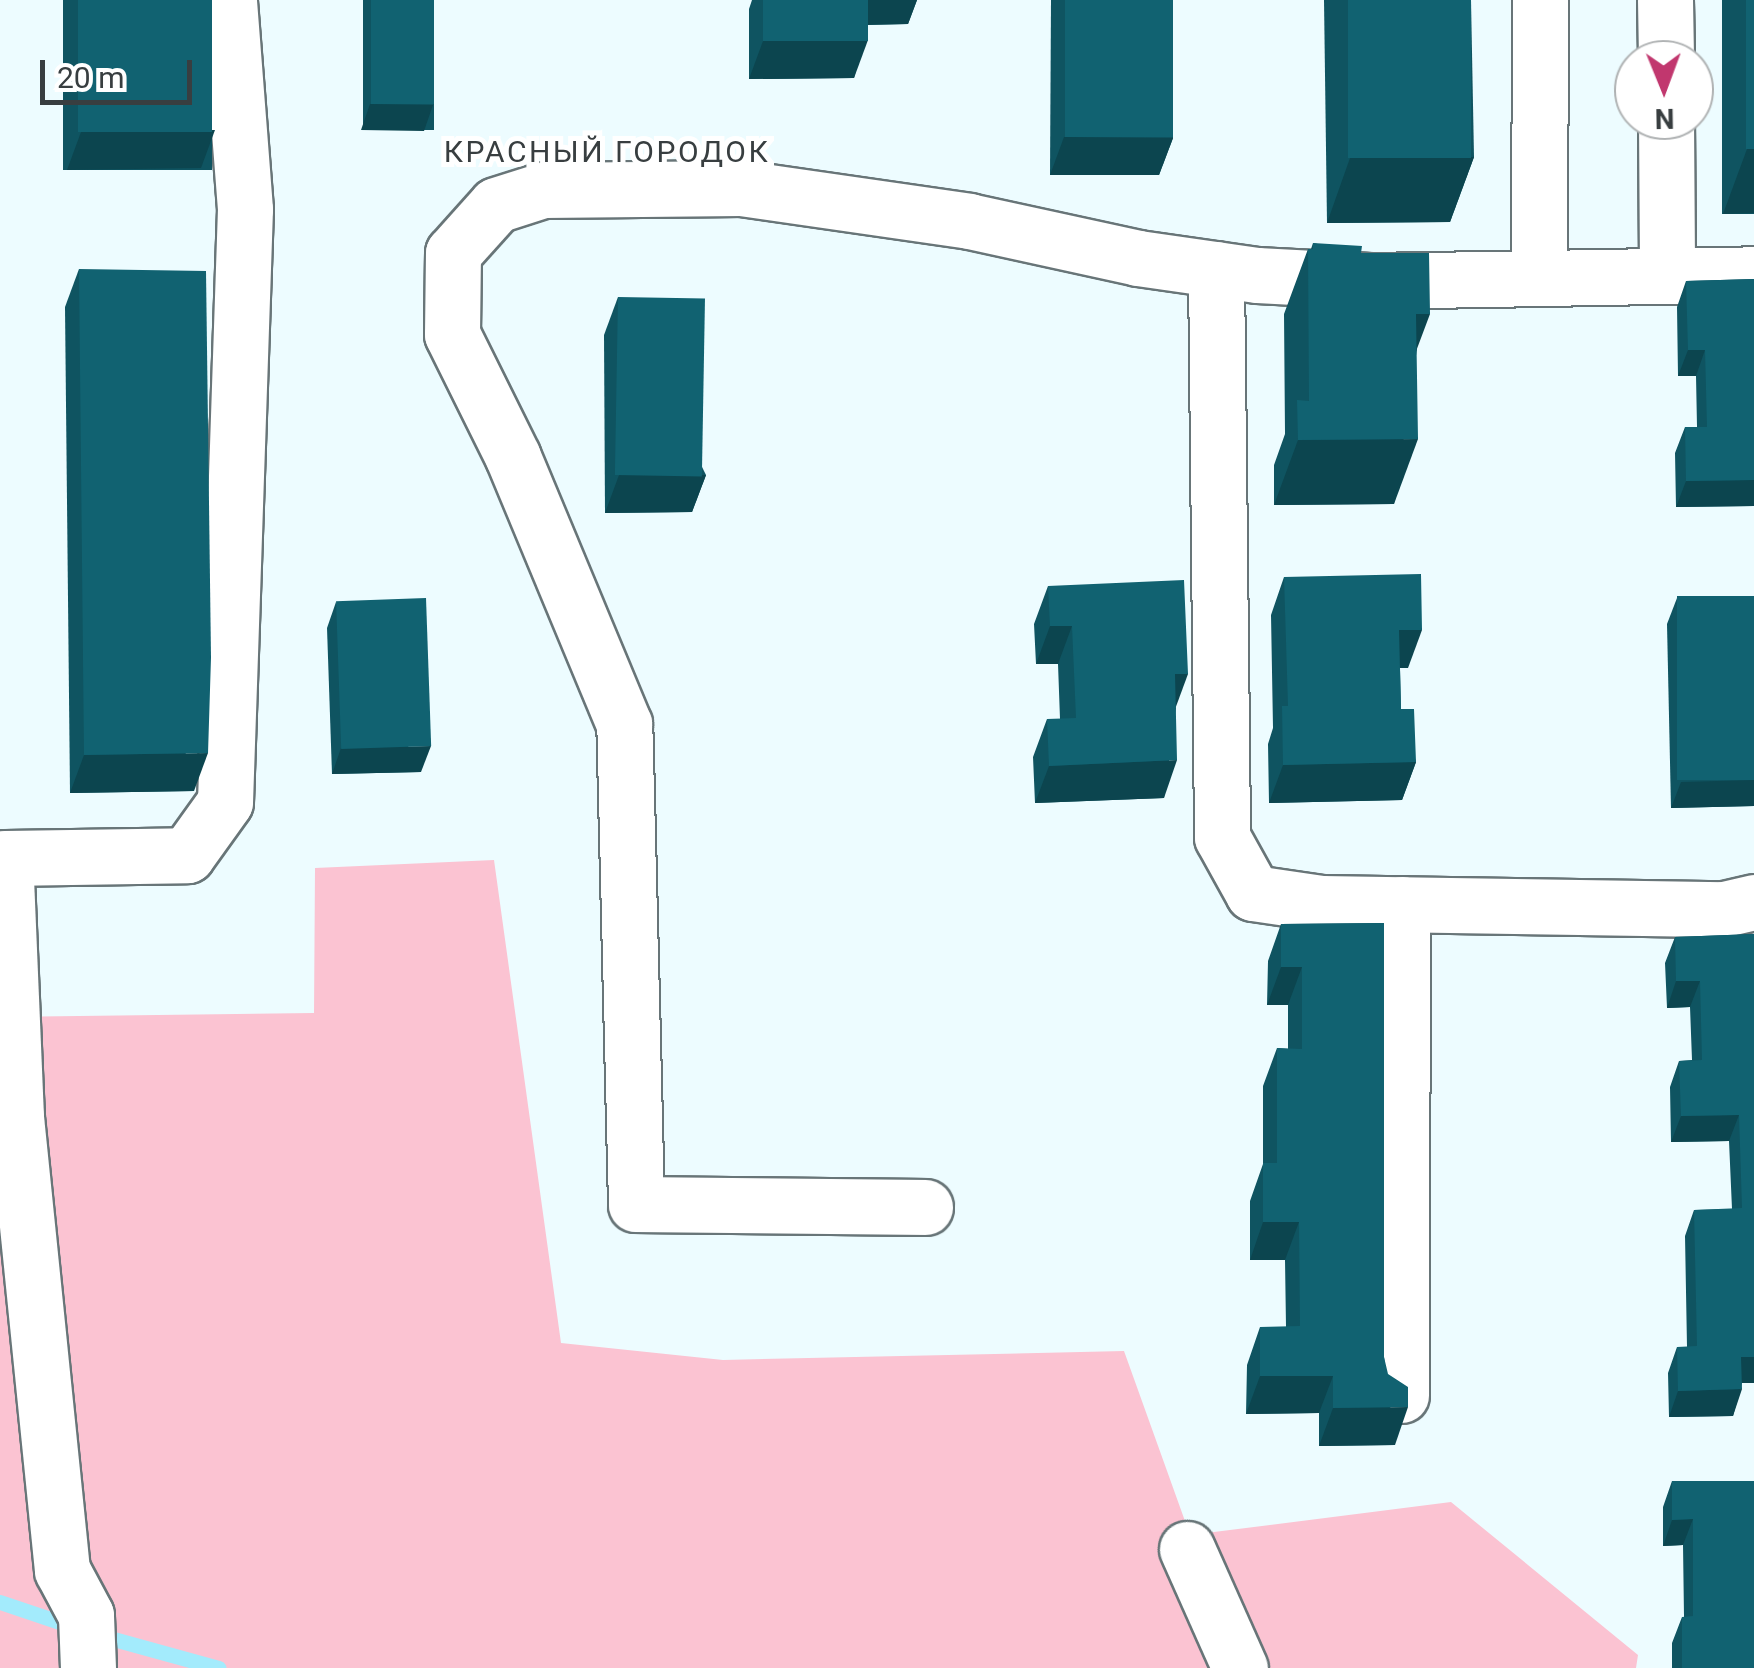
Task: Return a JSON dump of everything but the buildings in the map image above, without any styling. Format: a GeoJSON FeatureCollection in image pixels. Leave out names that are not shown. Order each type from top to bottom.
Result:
{"type":"FeatureCollection","features":[{"type":"Feature","properties":{"kind":"street"},"geometry":{"type":"LineString","coordinates":[[87,1645],[62,1570],[16,1117],[2,858],[186,855],[225,802],[244,209],[229,0]]}},
{"type":"Feature","properties":{"kind":"street"},"geometry":{"type":"LineString","coordinates":[[1539,275],[1540,0]]}},
{"type":"Feature","properties":{"kind":"street"},"geometry":{"type":"LineString","coordinates":[[1666,0],[1666,40]]}},
{"type":"Feature","properties":{"kind":"street"},"geometry":{"type":"LineString","coordinates":[[1666,140],[1668,274]]}},
{"type":"Feature","properties":{"kind":"street"},"geometry":{"type":"LineString","coordinates":[[925,1207],[636,1204],[624,724],[506,440],[452,334],[453,254],[496,206],[543,190],[741,188],[969,221],[1138,258],[1216,269],[1370,281],[1754,274]]}},
{"type":"Feature","properties":{"kind":"street"},"geometry":{"type":"LineString","coordinates":[[1216,269],[1222,837],[1253,893],[1291,901],[1402,904],[1724,909],[1754,902]]}},
{"type":"Feature","properties":{"kind":"street"},"geometry":{"type":"LineString","coordinates":[[1401,1395],[1402,904]]}},
{"type":"Feature","properties":{"kind":"street"},"geometry":{"type":"LineString","coordinates":[[1187,1549],[1240,1668]]}},
{"type":"Feature","properties":{"kind":"shaded area"},"geometry":{"type":"Polygon","coordinates":[[[494,860],[561,1343],[723,1360],[1124,1351],[1190,1535],[1451,1502],[1638,1655],[1636,1668],[0,1668],[0,1017],[314,1013],[315,868],[494,860]]]}},
{"type":"Feature","properties":{"kind":"waterway"},"geometry":{"type":"LineString","coordinates":[[0,1602],[77,1628]]}},
{"type":"Feature","properties":{"kind":"waterway"},"geometry":{"type":"LineString","coordinates":[[99,1635],[219,1668]]}},
{"type":"Feature","properties":{"kind":"district","name":"КРАСНЫЙ ГОРОДОК"},"geometry":{"type":"Point","coordinates":[607,152]}}]}
